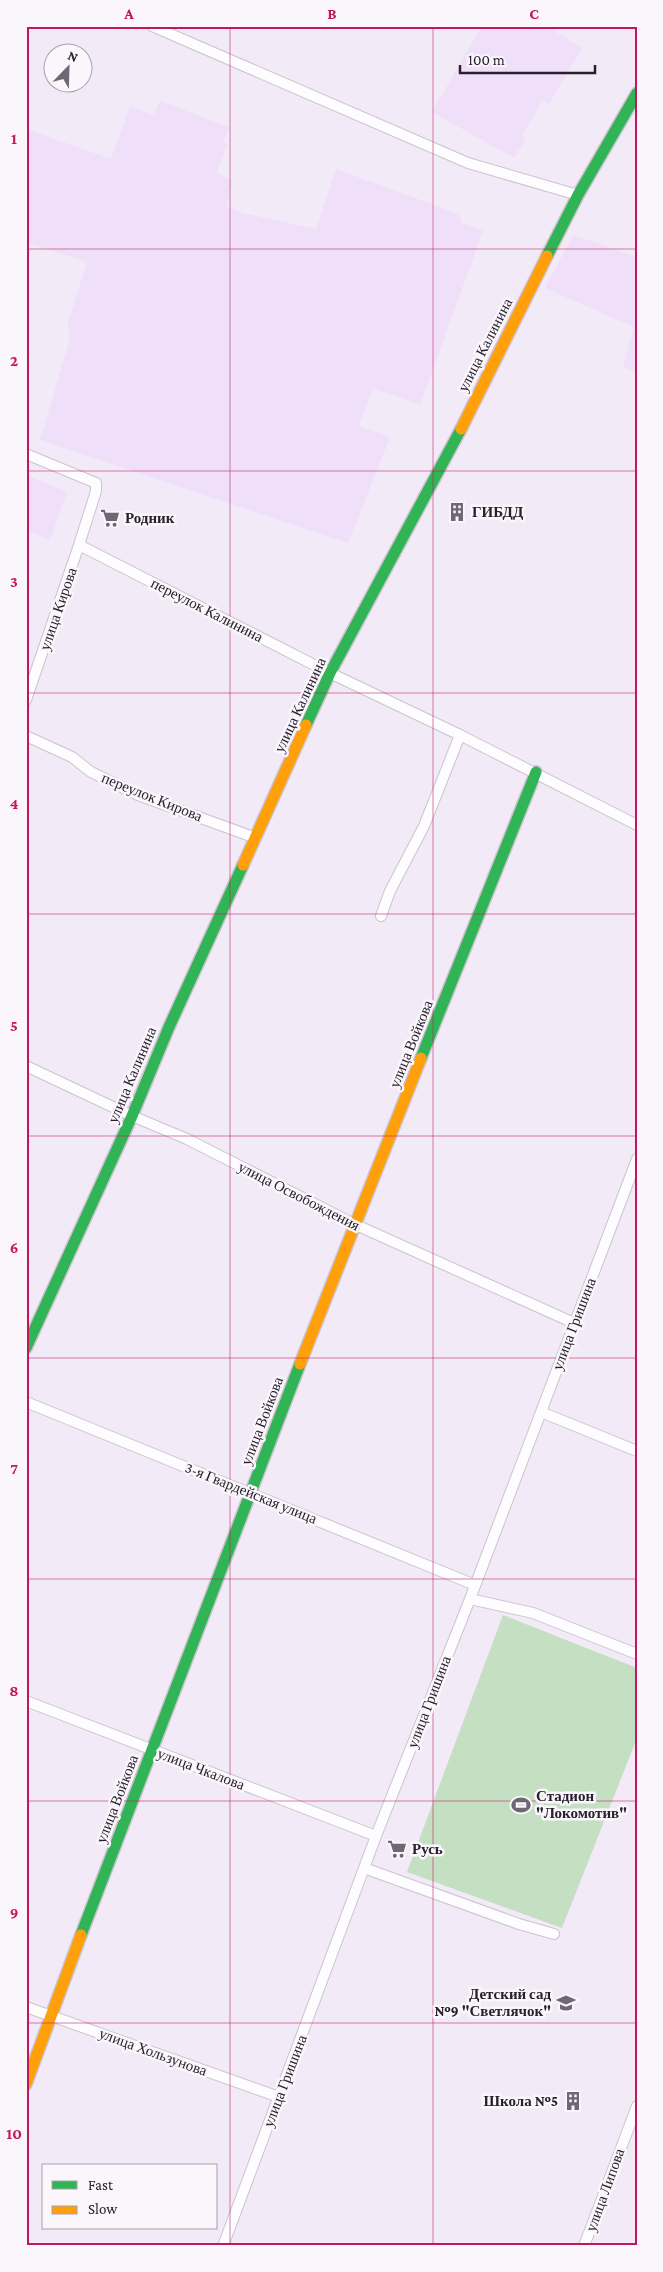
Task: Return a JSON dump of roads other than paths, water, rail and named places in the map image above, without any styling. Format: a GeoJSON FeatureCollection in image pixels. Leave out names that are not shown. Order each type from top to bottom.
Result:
{"type":"FeatureCollection","features":[{"type":"Feature","properties":{"kind":"street"},"geometry":{"type":"LineString","coordinates":[[152,26],[468,163],[578,195]]}},
{"type":"Feature","properties":{"kind":"street","name":"улица Калинина"},"geometry":{"type":"LineString","coordinates":[[26,1348],[330,673],[438,474],[578,195],[637,93]]}},
{"type":"Feature","properties":{"kind":"street"},"geometry":{"type":"LineString","coordinates":[[26,454],[96,483],[96,491],[79,545]]}},
{"type":"Feature","properties":{"kind":"street","name":"переулок Калинина"},"geometry":{"type":"LineString","coordinates":[[79,545],[330,673],[536,772],[637,825]]}},
{"type":"Feature","properties":{"kind":"street","name":"улица Кирова"},"geometry":{"type":"LineString","coordinates":[[26,700],[79,545]]}},
{"type":"Feature","properties":{"kind":"street"},"geometry":{"type":"LineString","coordinates":[[381,916],[390,891],[424,826],[460,734]]}},
{"type":"Feature","properties":{"kind":"street","name":"переулок Кирова"},"geometry":{"type":"LineString","coordinates":[[26,736],[72,757],[91,772],[138,795],[256,838]]}},
{"type":"Feature","properties":{"kind":"street","name":"улица Войкова"},"geometry":{"type":"LineString","coordinates":[[26,2084],[151,1750],[354,1224],[536,772]]}},
{"type":"Feature","properties":{"kind":"street","name":"улица Освобождения"},"geometry":{"type":"LineString","coordinates":[[26,1066],[132,1116],[187,1139],[354,1224],[574,1323]]}},
{"type":"Feature","properties":{"kind":"street","name":"улица Гришина"},"geometry":{"type":"LineString","coordinates":[[222,2246],[376,1836],[470,1599],[637,1158]]}},
{"type":"Feature","properties":{"kind":"street","name":"3-я Гвардейская улица"},"geometry":{"type":"LineString","coordinates":[[26,1402],[251,1492],[475,1585]]}},
{"type":"Feature","properties":{"kind":"street"},"geometry":{"type":"LineString","coordinates":[[540,1412],[637,1451]]}},
{"type":"Feature","properties":{"kind":"street"},"geometry":{"type":"LineString","coordinates":[[470,1599],[533,1613],[637,1654]]}},
{"type":"Feature","properties":{"kind":"street","name":"улица Чкалова"},"geometry":{"type":"LineString","coordinates":[[26,1701],[376,1836]]}},
{"type":"Feature","properties":{"kind":"street"},"geometry":{"type":"LineString","coordinates":[[364,1868],[518,1924],[554,1934]]}},
{"type":"Feature","properties":{"kind":"street","name":"улица Хользунова"},"geometry":{"type":"LineString","coordinates":[[26,2007],[279,2098]]}},
{"type":"Feature","properties":{"kind":"street","name":"улица Липова"},"geometry":{"type":"LineString","coordinates":[[584,2246],[637,2106]]}},
{"type":"Feature","properties":{"kind":"place","name":"ГИБДД"},"geometry":{"type":"Point","coordinates":[457,512]}},
{"type":"Feature","properties":{"kind":"place","name":"Родник"},"geometry":{"type":"Point","coordinates":[110,518]}},
{"type":"Feature","properties":{"kind":"place","name":"Стадион \"Локомотив\""},"geometry":{"type":"Point","coordinates":[521,1805]}},
{"type":"Feature","properties":{"kind":"place","name":"Русь"},"geometry":{"type":"Point","coordinates":[397,1849]}},
{"type":"Feature","properties":{"kind":"place","name":"Детский сад №9 \"Светлячок\""},"geometry":{"type":"Point","coordinates":[566,2003]}},
{"type":"Feature","properties":{"kind":"place","name":"Школа №5"},"geometry":{"type":"Point","coordinates":[573,2101]}}]}
